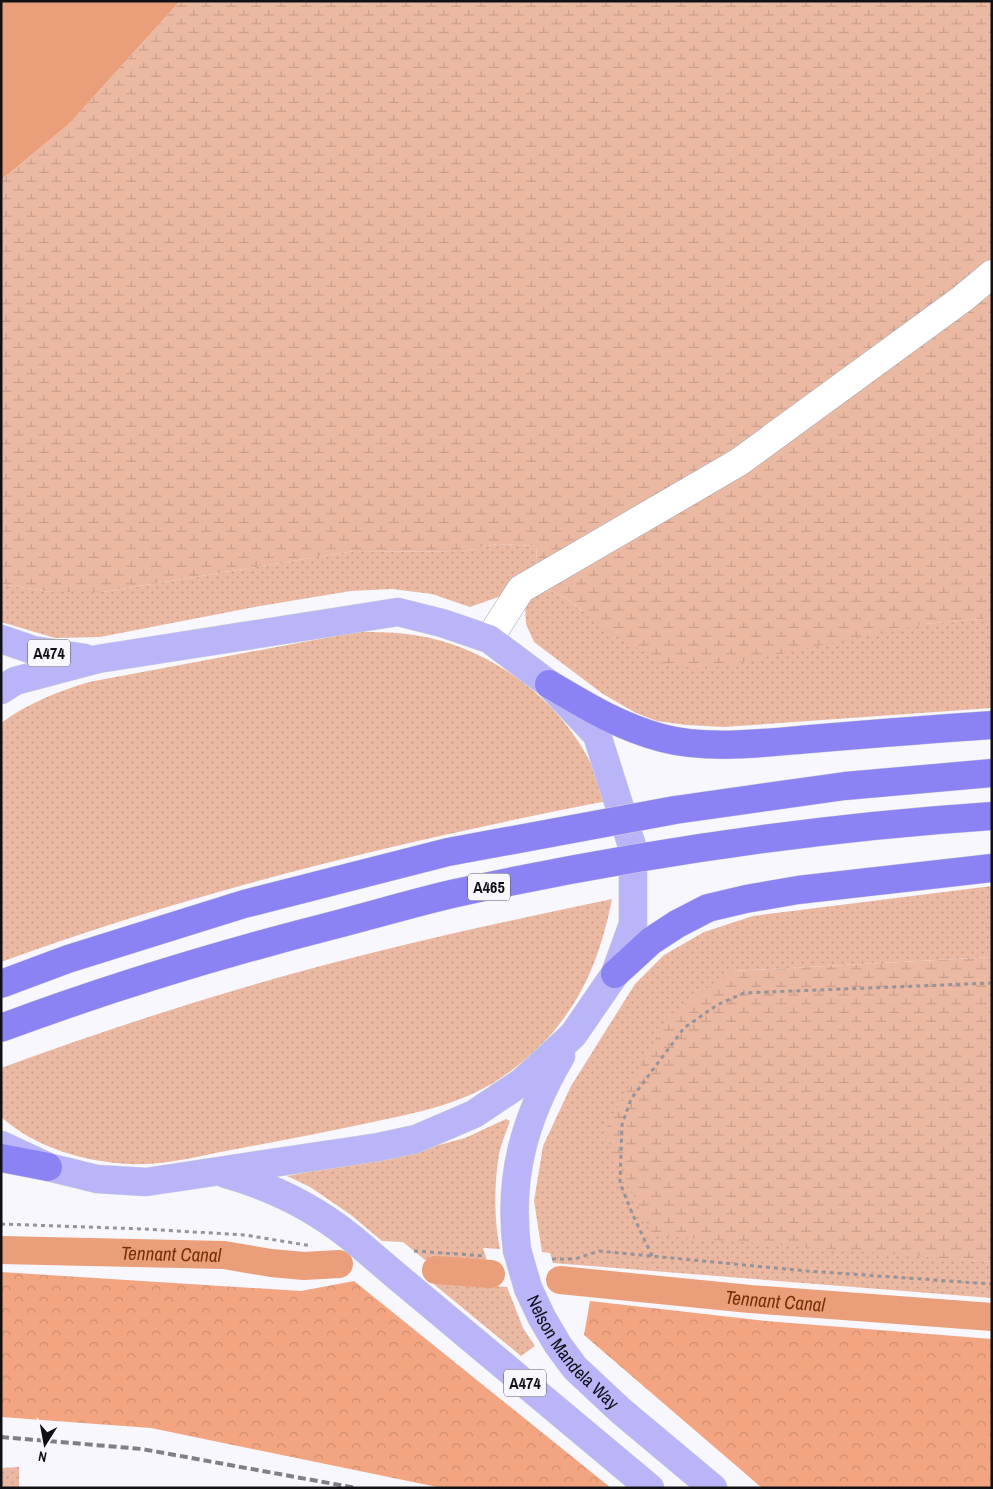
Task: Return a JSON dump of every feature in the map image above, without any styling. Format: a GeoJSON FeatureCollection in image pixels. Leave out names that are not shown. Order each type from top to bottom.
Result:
{"type":"FeatureCollection","features":[{"type":"Feature","properties":{"kind":"highway"},"geometry":{"type":"LineString","coordinates":[[549,684],[597,714],[662,738],[688,743],[773,742],[992,725]]}},
{"type":"Feature","properties":{"kind":"highway","name":"A465"},"geometry":{"type":"LineString","coordinates":[[1,984],[68,959],[244,904],[448,852],[674,810],[845,786],[992,773]]}},
{"type":"Feature","properties":{"kind":"highway","name":"A465"},"geometry":{"type":"LineString","coordinates":[[1,1028],[81,999],[262,944],[454,894],[576,869],[686,851],[822,832],[992,816]]}},
{"type":"Feature","properties":{"kind":"highway"},"geometry":{"type":"LineString","coordinates":[[615,974],[651,941],[677,924],[708,908],[798,890],[992,868]]}},
{"type":"Feature","properties":{"kind":"highway"},"geometry":{"type":"LineString","coordinates":[[1,1158],[48,1166]]}},
{"type":"Feature","properties":{"kind":"main road"},"geometry":{"type":"LineString","coordinates":[[1,690],[15,681],[98,659],[398,612],[442,623],[489,639],[549,684],[597,735],[633,849],[633,924],[615,974],[573,1035],[522,1082],[474,1114],[416,1139],[380,1147],[146,1182],[97,1179],[48,1166],[1,1144]]}},
{"type":"Feature","properties":{"kind":"main road","name":"A474"},"geometry":{"type":"LineString","coordinates":[[1,639],[33,650],[98,659]]}},
{"type":"Feature","properties":{"kind":"main road","name":"Nelson Mandela Way"},"geometry":{"type":"LineString","coordinates":[[573,1035],[546,1081],[528,1123],[519,1161],[514,1227],[517,1250],[528,1288],[542,1318],[558,1345],[575,1368],[608,1400],[713,1488]]}},
{"type":"Feature","properties":{"kind":"main road","name":"A474"},"geometry":{"type":"LineString","coordinates":[[218,1172],[268,1187],[315,1211],[353,1239],[650,1488]]}},
{"type":"Feature","properties":{"kind":"lane"},"geometry":{"type":"LineString","coordinates":[[489,639],[521,589],[739,462],[992,274]]}},
{"type":"Feature","properties":{"kind":"path"},"geometry":{"type":"LineString","coordinates":[[652,1256],[620,1183],[622,1125],[631,1099],[684,1028],[718,1005],[744,994],[992,983]]}},
{"type":"Feature","properties":{"kind":"path"},"geometry":{"type":"LineString","coordinates":[[1,1224],[245,1235],[312,1246]]}},
{"type":"Feature","properties":{"kind":"path"},"geometry":{"type":"LineString","coordinates":[[414,1251],[486,1256]]}},
{"type":"Feature","properties":{"kind":"path"},"geometry":{"type":"LineString","coordinates":[[552,1259],[574,1259],[599,1251],[807,1270],[992,1284]]}},
{"type":"Feature","properties":{"kind":"green space"},"geometry":{"type":"Polygon","coordinates":[[[180,1],[992,1],[992,618],[925,624],[707,669],[667,665],[605,629],[566,598],[526,577],[537,562],[536,546],[497,544],[461,552],[354,551],[103,592],[51,592],[1,584],[1,180],[69,124],[180,1]]]}},
{"type":"Feature","properties":{"kind":"green space"},"geometry":{"type":"Polygon","coordinates":[[[497,544],[536,546],[537,562],[526,577],[501,596],[470,607],[432,594],[392,589],[351,591],[260,606],[100,637],[55,638],[1,622],[1,584],[51,592],[103,592],[354,551],[461,552],[497,544]]]}},
{"type":"Feature","properties":{"kind":"green space"},"geometry":{"type":"Polygon","coordinates":[[[548,590],[566,598],[582,611],[925,624],[992,618],[992,708],[724,727],[657,721],[636,713],[603,694],[534,642],[526,624],[525,605],[535,593],[548,590]]]}},
{"type":"Feature","properties":{"kind":"green space"},"geometry":{"type":"Polygon","coordinates":[[[357,632],[400,633],[439,640],[488,660],[511,674],[551,708],[568,728],[590,762],[607,801],[454,833],[225,890],[75,936],[1,962],[1,723],[43,699],[89,682],[357,632]]]}},
{"type":"Feature","properties":{"kind":"green space"},"geometry":{"type":"Polygon","coordinates":[[[992,886],[992,957],[732,971],[867,1251],[992,1262],[992,1298],[553,1263],[550,1253],[542,1252],[534,1201],[543,1146],[571,1086],[635,984],[664,955],[704,932],[753,916],[992,886]]]}},
{"type":"Feature","properties":{"kind":"green space"},"geometry":{"type":"Polygon","coordinates":[[[612,899],[599,950],[590,973],[566,1016],[533,1053],[512,1070],[495,1082],[461,1099],[406,1115],[336,1130],[186,1159],[144,1164],[113,1163],[62,1151],[30,1137],[1,1117],[1,1068],[96,1034],[160,1013],[344,960],[433,938],[612,899]]]}},
{"type":"Feature","properties":{"kind":"green space"},"geometry":{"type":"Polygon","coordinates":[[[992,957],[992,1262],[652,1235],[604,1132],[668,1016],[732,971],[992,957]]]}},
{"type":"Feature","properties":{"kind":"green space"},"geometry":{"type":"Polygon","coordinates":[[[506,1119],[510,1121],[502,1142],[497,1166],[496,1214],[500,1249],[483,1248],[488,1264],[425,1260],[403,1242],[382,1241],[351,1215],[310,1187],[287,1176],[420,1150],[465,1138],[506,1119]]]}},
{"type":"Feature","properties":{"kind":"green space"},"geometry":{"type":"Polygon","coordinates":[[[1,1272],[301,1291],[354,1281],[611,1488],[442,1488],[151,1428],[1,1417],[1,1272]]]}},
{"type":"Feature","properties":{"kind":"green space"},"geometry":{"type":"Polygon","coordinates":[[[430,1281],[507,1287],[523,1328],[535,1346],[521,1356],[430,1281]]]}},
{"type":"Feature","properties":{"kind":"green space"},"geometry":{"type":"Polygon","coordinates":[[[590,1301],[766,1321],[992,1339],[992,1488],[762,1488],[584,1335],[590,1301]]]}},
{"type":"Feature","properties":{"kind":"green space"},"geometry":{"type":"Polygon","coordinates":[[[19,1467],[19,1488],[1,1488],[1,1468],[19,1467]]]}},
{"type":"Feature","properties":{"kind":"shaded area"},"geometry":{"type":"Polygon","coordinates":[[[1,1],[180,1],[69,124],[1,180],[1,1]]]}},
{"type":"Feature","properties":{"kind":"waterway","name":"Tennant Canal"},"geometry":{"type":"LineString","coordinates":[[1,1250],[224,1255],[271,1263],[304,1266],[339,1264]]}},
{"type":"Feature","properties":{"kind":"waterway","name":"Tennant Canal"},"geometry":{"type":"LineString","coordinates":[[436,1270],[491,1274]]}},
{"type":"Feature","properties":{"kind":"waterway","name":"Tennant Canal"},"geometry":{"type":"LineString","coordinates":[[560,1280],[750,1299],[992,1317]]}},
{"type":"Feature","properties":{"kind":"railway"},"geometry":{"type":"LineString","coordinates":[[1,1437],[142,1449],[356,1488]]}}]}
